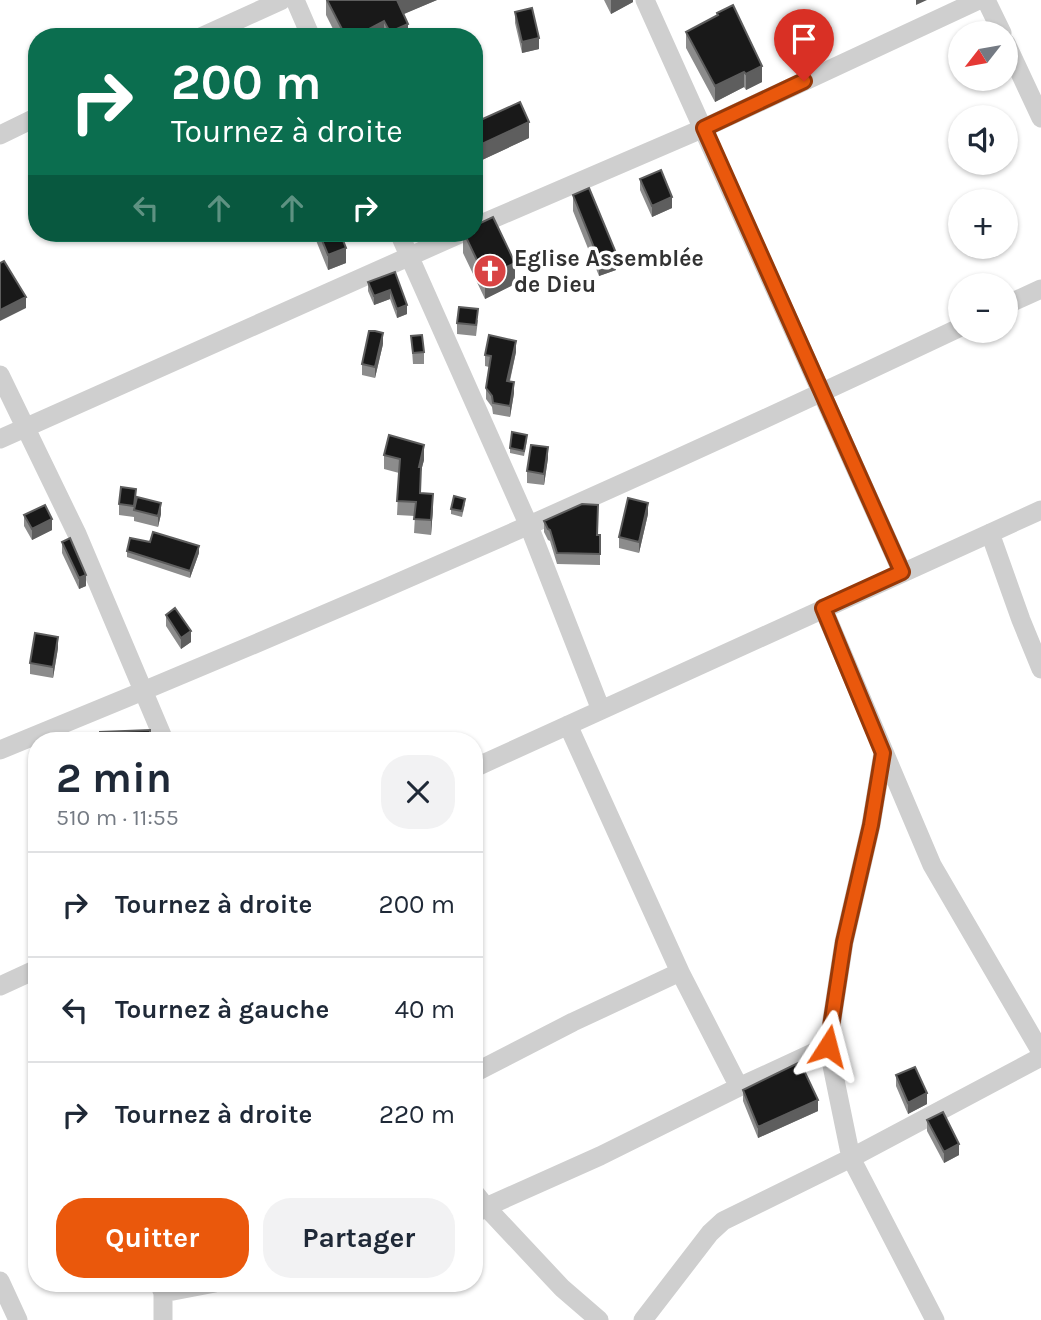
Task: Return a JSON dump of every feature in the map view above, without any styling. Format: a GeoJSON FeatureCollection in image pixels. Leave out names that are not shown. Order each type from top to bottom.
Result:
{"type":"FeatureCollection","features":[{"type":"Feature","properties":{"kind":"street"},"geometry":{"type":"LineString","coordinates":[[221,28],[282,0]]}},
{"type":"Feature","properties":{"kind":"street"},"geometry":{"type":"LineString","coordinates":[[295,0],[307,28]]}},
{"type":"Feature","properties":{"kind":"street"},"geometry":{"type":"LineString","coordinates":[[645,0],[902,572]]}},
{"type":"Feature","properties":{"kind":"street"},"geometry":{"type":"LineString","coordinates":[[483,224],[704,128],[979,0]]}},
{"type":"Feature","properties":{"kind":"street"},"geometry":{"type":"LineString","coordinates":[[986,0],[996,21]]}},
{"type":"Feature","properties":{"kind":"street"},"geometry":{"type":"LineString","coordinates":[[1018,69],[1041,118]]}},
{"type":"Feature","properties":{"kind":"street"},"geometry":{"type":"LineString","coordinates":[[0,135],[28,121]]}},
{"type":"Feature","properties":{"kind":"street"},"geometry":{"type":"LineString","coordinates":[[403,242],[529,526],[601,710]]}},
{"type":"Feature","properties":{"kind":"street"},"geometry":{"type":"LineString","coordinates":[[0,439],[441,242]]}},
{"type":"Feature","properties":{"kind":"street"},"geometry":{"type":"LineString","coordinates":[[1018,300],[1041,289]]}},
{"type":"Feature","properties":{"kind":"street"},"geometry":{"type":"LineString","coordinates":[[44,732],[529,526],[821,394],[948,333]]}},
{"type":"Feature","properties":{"kind":"street"},"geometry":{"type":"LineString","coordinates":[[0,375],[77,534],[161,732]]}},
{"type":"Feature","properties":{"kind":"street"},"geometry":{"type":"LineString","coordinates":[[483,764],[1041,510]]}},
{"type":"Feature","properties":{"kind":"street"},"geometry":{"type":"LineString","coordinates":[[990,533],[1041,669]]}},
{"type":"Feature","properties":{"kind":"street"},"geometry":{"type":"LineString","coordinates":[[643,1320],[710,1233],[723,1221],[851,1158],[1041,1054],[932,865],[823,608]]}},
{"type":"Feature","properties":{"kind":"street"},"geometry":{"type":"LineString","coordinates":[[568,725],[680,972],[739,1087]]}},
{"type":"Feature","properties":{"kind":"street"},"geometry":{"type":"LineString","coordinates":[[0,750],[28,739]]}},
{"type":"Feature","properties":{"kind":"street"},"geometry":{"type":"LineString","coordinates":[[883,753],[871,825],[844,942],[828,1046],[851,1158],[934,1320]]}},
{"type":"Feature","properties":{"kind":"street"},"geometry":{"type":"LineString","coordinates":[[483,1068],[573,1021],[680,972]]}},
{"type":"Feature","properties":{"kind":"street"},"geometry":{"type":"LineString","coordinates":[[0,986],[28,978]]}},
{"type":"Feature","properties":{"kind":"street"},"geometry":{"type":"LineString","coordinates":[[483,1202],[600,1156],[828,1046]]}},
{"type":"Feature","properties":{"kind":"street"},"geometry":{"type":"LineString","coordinates":[[483,1209],[562,1288],[600,1320]]}},
{"type":"Feature","properties":{"kind":"street"},"geometry":{"type":"LineString","coordinates":[[0,1281],[18,1320]]}},
{"type":"Feature","properties":{"kind":"street"},"geometry":{"type":"LineString","coordinates":[[161,1292],[163,1320]]}},
{"type":"Feature","properties":{"kind":"building"},"geometry":{"type":"Polygon","coordinates":[[[327,0],[397,0],[408,24],[399,28],[388,28],[384,21],[371,28],[341,28],[327,0]]]}},
{"type":"Feature","properties":{"kind":"building"},"geometry":{"type":"Polygon","coordinates":[[[733,5],[762,66],[715,86],[686,32],[733,5]]]}},
{"type":"Feature","properties":{"kind":"building"},"geometry":{"type":"Polygon","coordinates":[[[532,8],[539,38],[522,42],[515,12],[532,8]]]}},
{"type":"Feature","properties":{"kind":"building"},"geometry":{"type":"Polygon","coordinates":[[[520,102],[529,122],[483,144],[483,119],[520,102]]]}},
{"type":"Feature","properties":{"kind":"building"},"geometry":{"type":"Polygon","coordinates":[[[661,170],[672,197],[652,206],[640,179],[661,170]]]}},
{"type":"Feature","properties":{"kind":"building"},"geometry":{"type":"Polygon","coordinates":[[[589,188],[616,253],[599,260],[573,195],[589,188]]]}},
{"type":"Feature","properties":{"kind":"building"},"geometry":{"type":"Polygon","coordinates":[[[493,217],[515,263],[485,277],[468,242],[483,242],[483,222],[493,217]]]}},
{"type":"Feature","properties":{"kind":"building"},"geometry":{"type":"Polygon","coordinates":[[[323,242],[344,242],[346,248],[328,255],[323,242]]]}},
{"type":"Feature","properties":{"kind":"building"},"geometry":{"type":"Polygon","coordinates":[[[4,261],[26,297],[0,310],[0,263],[4,261]]]}},
{"type":"Feature","properties":{"kind":"building"},"geometry":{"type":"Polygon","coordinates":[[[395,272],[407,305],[397,309],[390,290],[374,296],[368,282],[395,272]]]}},
{"type":"Feature","properties":{"kind":"building"},"geometry":{"type":"Polygon","coordinates":[[[459,307],[478,309],[476,325],[457,323],[459,307]]]}},
{"type":"Feature","properties":{"kind":"building"},"geometry":{"type":"Polygon","coordinates":[[[369,331],[383,333],[375,367],[362,364],[369,331]]]}},
{"type":"Feature","properties":{"kind":"building"},"geometry":{"type":"Polygon","coordinates":[[[422,335],[424,352],[413,353],[411,336],[422,335]]]}},
{"type":"Feature","properties":{"kind":"building"},"geometry":{"type":"Polygon","coordinates":[[[489,335],[516,341],[507,381],[514,382],[510,406],[493,403],[486,388],[491,356],[485,355],[489,335]]]}},
{"type":"Feature","properties":{"kind":"building"},"geometry":{"type":"Polygon","coordinates":[[[512,432],[527,435],[524,451],[510,448],[512,432]]]}},
{"type":"Feature","properties":{"kind":"building"},"geometry":{"type":"Polygon","coordinates":[[[389,435],[424,445],[419,467],[420,493],[433,494],[431,520],[414,519],[416,502],[397,501],[400,459],[384,455],[389,435]]]}},
{"type":"Feature","properties":{"kind":"building"},"geometry":{"type":"Polygon","coordinates":[[[531,445],[548,447],[544,474],[527,471],[531,445]]]}},
{"type":"Feature","properties":{"kind":"building"},"geometry":{"type":"Polygon","coordinates":[[[121,487],[136,489],[134,506],[119,504],[121,487]]]}},
{"type":"Feature","properties":{"kind":"building"},"geometry":{"type":"Polygon","coordinates":[[[454,496],[465,499],[462,511],[451,509],[454,496]]]}},
{"type":"Feature","properties":{"kind":"building"},"geometry":{"type":"Polygon","coordinates":[[[137,497],[161,503],[158,516],[134,510],[137,497]]]}},
{"type":"Feature","properties":{"kind":"building"},"geometry":{"type":"Polygon","coordinates":[[[628,498],[648,503],[639,542],[619,537],[628,498]]]}},
{"type":"Feature","properties":{"kind":"building"},"geometry":{"type":"Polygon","coordinates":[[[582,504],[598,505],[597,535],[600,535],[600,554],[557,553],[550,530],[544,521],[582,504]]]}},
{"type":"Feature","properties":{"kind":"building"},"geometry":{"type":"Polygon","coordinates":[[[45,505],[52,519],[32,529],[24,515],[45,505]]]}},
{"type":"Feature","properties":{"kind":"building"},"geometry":{"type":"Polygon","coordinates":[[[153,532],[199,546],[190,571],[127,551],[130,538],[150,542],[153,532]]]}},
{"type":"Feature","properties":{"kind":"building"},"geometry":{"type":"Polygon","coordinates":[[[70,538],[86,575],[79,578],[62,542],[70,538]]]}},
{"type":"Feature","properties":{"kind":"building"},"geometry":{"type":"Polygon","coordinates":[[[175,608],[191,631],[181,638],[166,615],[175,608]]]}},
{"type":"Feature","properties":{"kind":"building"},"geometry":{"type":"Polygon","coordinates":[[[35,633],[58,637],[53,667],[30,663],[35,633]]]}},
{"type":"Feature","properties":{"kind":"building"},"geometry":{"type":"Polygon","coordinates":[[[150,730],[150,732],[100,732],[150,730]]]}},
{"type":"Feature","properties":{"kind":"building"},"geometry":{"type":"Polygon","coordinates":[[[800,1062],[818,1100],[758,1127],[743,1090],[800,1062]]]}},
{"type":"Feature","properties":{"kind":"building"},"geometry":{"type":"Polygon","coordinates":[[[915,1067],[927,1093],[908,1103],[896,1075],[915,1067]]]}},
{"type":"Feature","properties":{"kind":"building"},"geometry":{"type":"Polygon","coordinates":[[[943,1112],[959,1144],[944,1152],[927,1120],[943,1112]]]}},
{"type":"Feature","properties":{"kind":"place","name":"Eglise Assemblée de Dieu"},"geometry":{"type":"Point","coordinates":[490,271]}},
{"type":"Feature","properties":{"kind":"route"},"geometry":{"type":"LineString","coordinates":[[804,81],[704,128],[902,572],[823,608],[883,753],[871,825],[844,942],[828,1046]]}}]}
